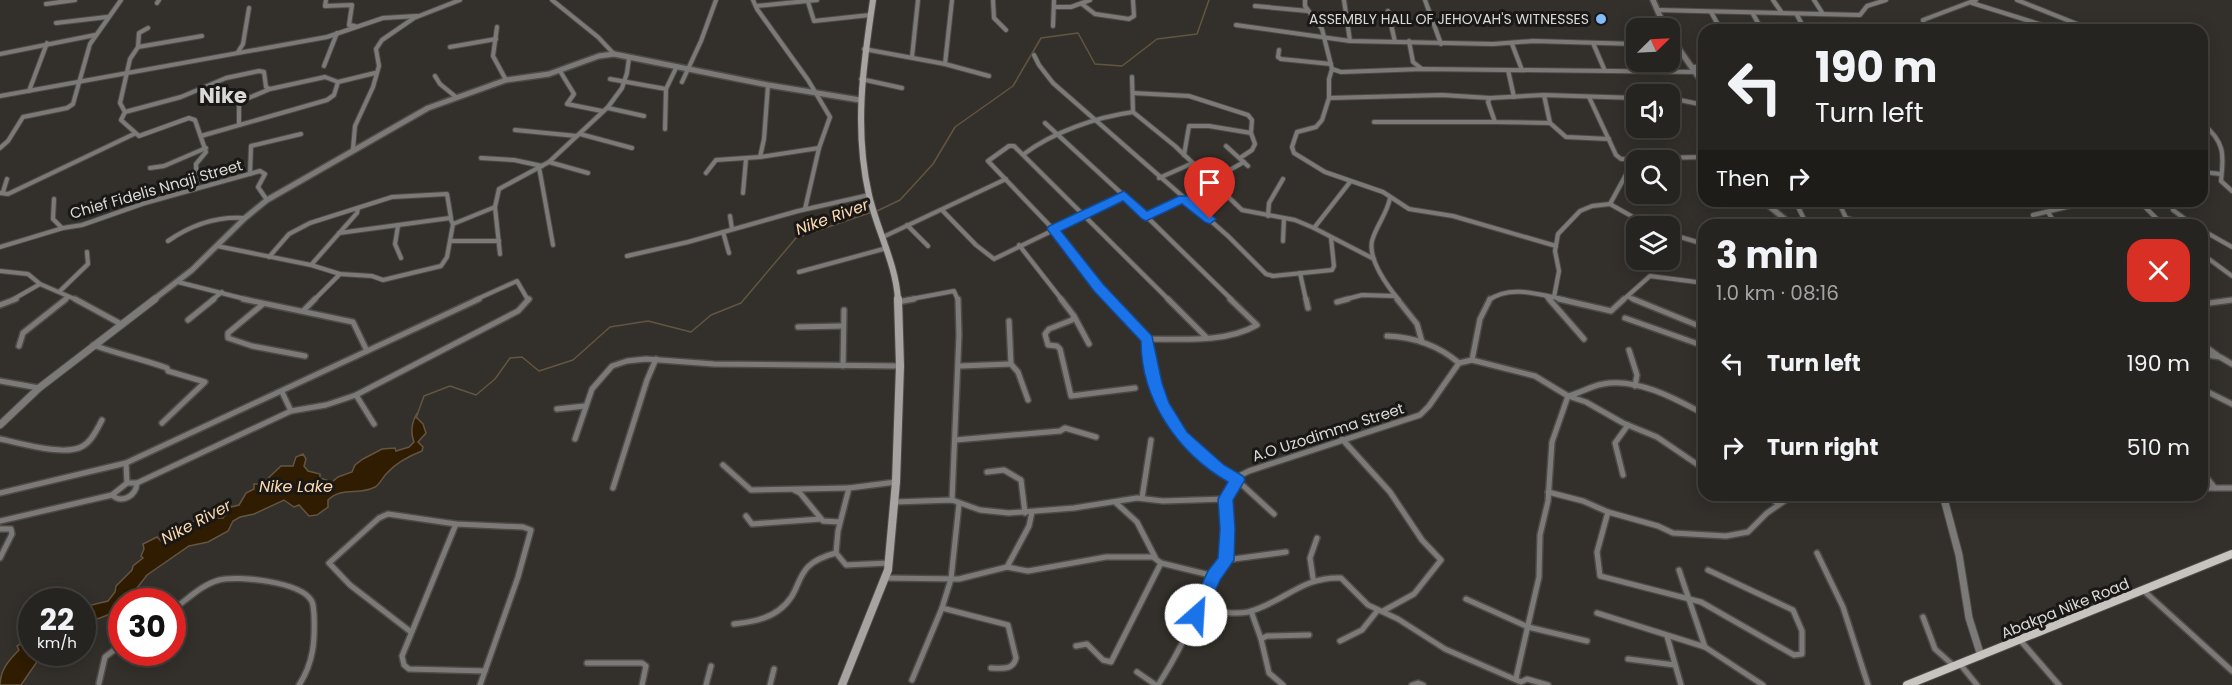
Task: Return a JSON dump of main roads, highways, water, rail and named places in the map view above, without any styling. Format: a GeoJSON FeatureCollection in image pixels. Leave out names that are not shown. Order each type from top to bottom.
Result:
{"type":"FeatureCollection","features":[{"type":"Feature","properties":{"kind":"main road"},"geometry":{"type":"LineString","coordinates":[[842,685],[889,563],[896,482],[900,366],[897,284],[870,198],[860,132],[861,79],[873,0]]}},
{"type":"Feature","properties":{"kind":"main road","name":"Abakpa Nike Road"},"geometry":{"type":"LineString","coordinates":[[1907,685],[2232,554]]}},
{"type":"Feature","properties":{"kind":"water","name":"Nike Lake"},"geometry":{"type":"Polygon","coordinates":[[[417,413],[416,417],[423,424],[426,433],[418,442],[423,447],[422,451],[394,466],[375,487],[363,491],[339,493],[328,500],[328,507],[317,515],[309,516],[299,505],[294,507],[284,500],[254,514],[240,517],[233,521],[228,531],[208,542],[189,546],[147,575],[137,588],[116,588],[133,566],[143,558],[141,556],[144,549],[143,544],[157,537],[161,541],[169,538],[171,529],[214,514],[214,518],[223,518],[231,507],[239,505],[246,493],[254,489],[254,484],[262,484],[281,466],[293,466],[296,457],[303,454],[306,459],[304,466],[308,471],[320,474],[320,478],[332,482],[352,472],[355,465],[382,449],[395,448],[396,451],[409,447],[414,442],[412,427],[417,413]]]}},
{"type":"Feature","properties":{"kind":"water","name":"Nike Lake"},"geometry":{"type":"Polygon","coordinates":[[[108,601],[108,615],[96,619],[96,604],[108,601]]]}},
{"type":"Feature","properties":{"kind":"water"},"geometry":{"type":"Polygon","coordinates":[[[18,651],[18,666],[34,666],[21,685],[0,685],[3,670],[18,651]]]}},
{"type":"Feature","properties":{"kind":"waterway","name":"Nike River"},"geometry":{"type":"LineString","coordinates":[[877,211],[900,200],[933,164],[955,127],[1013,86],[1041,38],[1078,33],[1095,64],[1122,66],[1157,39],[1197,34],[1209,0]]}},
{"type":"Feature","properties":{"kind":"waterway","name":"Nike River"},"geometry":{"type":"LineString","coordinates":[[416,418],[424,396],[450,386],[476,395],[495,379],[510,358],[522,357],[539,371],[573,360],[610,327],[648,321],[691,332],[711,315],[741,303],[796,238],[872,212]]}},
{"type":"Feature","properties":{"kind":"place","name":"ASSEMBLY HALL OF JEHOVAH'S WITNESSES"},"geometry":{"type":"Point","coordinates":[1601,19]}},
{"type":"Feature","properties":{"kind":"district","name":"Nike"},"geometry":{"type":"Point","coordinates":[223,95]}}]}
